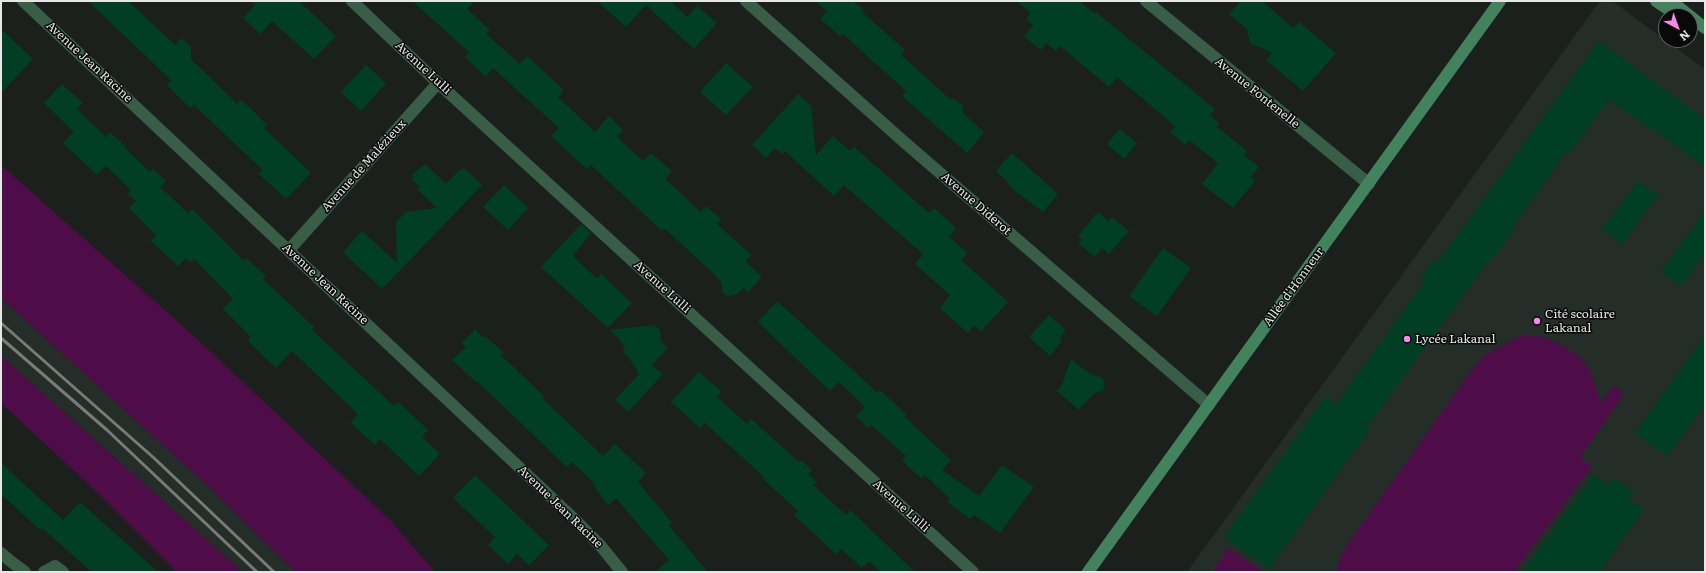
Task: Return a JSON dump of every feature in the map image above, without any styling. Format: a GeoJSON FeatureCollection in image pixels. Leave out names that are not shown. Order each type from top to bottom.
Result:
{"type":"FeatureCollection","features":[{"type":"Feature","properties":{"kind":"main road","name":"Allée d'Honneur"},"geometry":{"type":"LineString","coordinates":[[1088,572],[1500,1]]}},
{"type":"Feature","properties":{"kind":"main road"},"geometry":{"type":"LineString","coordinates":[[1656,1],[1666,8]]}},
{"type":"Feature","properties":{"kind":"main road"},"geometry":{"type":"LineString","coordinates":[[1671,1],[1705,28]]}},
{"type":"Feature","properties":{"kind":"street","name":"Avenue Jean Racine"},"geometry":{"type":"LineString","coordinates":[[23,1],[570,515],[600,545],[622,572]]}},
{"type":"Feature","properties":{"kind":"street","name":"Avenue Lulli"},"geometry":{"type":"LineString","coordinates":[[352,1],[438,83],[973,572]]}},
{"type":"Feature","properties":{"kind":"street","name":"Avenue Diderot"},"geometry":{"type":"LineString","coordinates":[[746,1],[903,141],[1209,405]]}},
{"type":"Feature","properties":{"kind":"street","name":"Avenue Fontenelle"},"geometry":{"type":"LineString","coordinates":[[1146,1],[1369,184]]}},
{"type":"Feature","properties":{"kind":"street","name":"Avenue de Malézieux"},"geometry":{"type":"LineString","coordinates":[[289,250],[438,83]]}},
{"type":"Feature","properties":{"kind":"street"},"geometry":{"type":"LineString","coordinates":[[5,556],[25,572]]}},
{"type":"Feature","properties":{"kind":"street"},"geometry":{"type":"LineString","coordinates":[[44,572],[55,566],[63,572]]}},
{"type":"Feature","properties":{"kind":"shaded area","name":"Cité scolaire Lakanal"},"geometry":{"type":"Polygon","coordinates":[[[1600,1],[1612,1],[1658,35],[1658,48],[1676,48],[1705,69],[1705,572],[1187,572],[1600,1]]]}},
{"type":"Feature","properties":{"kind":"shaded area"},"geometry":{"type":"Polygon","coordinates":[[[1,165],[195,337],[391,521],[435,572],[296,572],[205,483],[1,298],[1,165]]]}},
{"type":"Feature","properties":{"kind":"shaded area"},"geometry":{"type":"Polygon","coordinates":[[[1,298],[205,483],[296,572],[243,572],[1,356],[1,298]]]}},
{"type":"Feature","properties":{"kind":"shaded area"},"geometry":{"type":"Polygon","coordinates":[[[1523,335],[1543,337],[1562,345],[1579,356],[1590,370],[1601,403],[1614,385],[1624,394],[1580,458],[1592,466],[1514,572],[1337,572],[1340,557],[1350,541],[1474,367],[1484,355],[1523,335]]]}},
{"type":"Feature","properties":{"kind":"shaded area"},"geometry":{"type":"Polygon","coordinates":[[[1,356],[243,572],[177,572],[96,491],[1,403],[1,356]]]}},
{"type":"Feature","properties":{"kind":"shaded area"},"geometry":{"type":"Polygon","coordinates":[[[1229,548],[1263,572],[1212,572],[1229,548]]]}},
{"type":"Feature","properties":{"kind":"building"},"geometry":{"type":"Polygon","coordinates":[[[88,1],[128,1],[175,45],[182,38],[191,47],[191,59],[237,104],[241,100],[251,109],[267,125],[264,128],[311,173],[286,199],[259,174],[263,170],[194,105],[190,108],[167,85],[171,80],[88,1]]]}},
{"type":"Feature","properties":{"kind":"building"},"geometry":{"type":"Polygon","coordinates":[[[251,1],[299,1],[336,36],[314,59],[272,21],[260,34],[243,18],[255,5],[251,1]]]}},
{"type":"Feature","properties":{"kind":"building"},"geometry":{"type":"Polygon","coordinates":[[[412,1],[475,1],[467,9],[490,30],[486,34],[520,64],[527,56],[564,90],[558,97],[595,132],[609,116],[623,130],[617,137],[643,161],[651,153],[672,171],[665,179],[701,212],[706,206],[721,219],[717,224],[751,255],[745,261],[762,277],[748,292],[743,288],[736,295],[727,296],[722,291],[722,283],[712,272],[664,228],[662,231],[591,165],[587,169],[551,136],[559,128],[493,68],[486,77],[465,57],[469,52],[412,1]]]}},
{"type":"Feature","properties":{"kind":"building"},"geometry":{"type":"Polygon","coordinates":[[[597,1],[670,1],[687,17],[697,6],[717,23],[694,49],[646,5],[626,27],[597,1]]]}},
{"type":"Feature","properties":{"kind":"building"},"geometry":{"type":"Polygon","coordinates":[[[815,1],[853,1],[864,10],[862,12],[905,50],[901,55],[951,100],[953,98],[963,106],[963,113],[984,132],[967,153],[902,96],[906,91],[843,34],[840,36],[820,19],[827,11],[815,1]]]}},
{"type":"Feature","properties":{"kind":"building"},"geometry":{"type":"Polygon","coordinates":[[[1016,1],[1079,1],[1095,14],[1096,12],[1215,109],[1210,115],[1219,123],[1217,127],[1247,151],[1244,155],[1259,167],[1251,177],[1255,181],[1233,208],[1202,184],[1218,163],[1189,140],[1185,145],[1170,132],[1175,126],[1117,77],[1109,87],[1060,46],[1056,51],[1046,43],[1041,50],[1024,36],[1033,25],[1026,19],[1031,13],[1016,1]]]}},
{"type":"Feature","properties":{"kind":"building"},"geometry":{"type":"Polygon","coordinates":[[[1241,1],[1262,1],[1293,28],[1299,22],[1336,53],[1303,91],[1266,60],[1272,53],[1250,43],[1247,29],[1229,14],[1241,1]]]}},
{"type":"Feature","properties":{"kind":"building"},"geometry":{"type":"Polygon","coordinates":[[[1,29],[33,59],[1,93],[1,29]]]}},
{"type":"Feature","properties":{"kind":"building","name":"Lycée Lakanal"},"geometry":{"type":"Polygon","coordinates":[[[1599,41],[1705,119],[1705,167],[1609,100],[1569,154],[1566,152],[1514,225],[1516,227],[1494,257],[1492,256],[1367,427],[1370,429],[1269,569],[1224,537],[1325,397],[1336,404],[1425,281],[1421,278],[1433,261],[1437,263],[1599,41]]]}},
{"type":"Feature","properties":{"kind":"building"},"geometry":{"type":"Polygon","coordinates":[[[726,63],[753,87],[726,115],[700,92],[726,63]]]}},
{"type":"Feature","properties":{"kind":"building"},"geometry":{"type":"Polygon","coordinates":[[[366,65],[386,83],[361,111],[341,92],[366,65]]]}},
{"type":"Feature","properties":{"kind":"building"},"geometry":{"type":"Polygon","coordinates":[[[62,84],[83,103],[77,109],[106,137],[110,132],[150,172],[153,169],[166,181],[160,187],[188,213],[192,209],[244,261],[246,258],[266,276],[263,279],[314,327],[312,330],[394,406],[398,402],[428,430],[422,437],[440,454],[419,476],[380,439],[375,445],[353,425],[351,422],[358,414],[292,351],[276,368],[248,341],[251,337],[223,309],[233,299],[194,259],[191,262],[186,258],[178,266],[151,241],[156,235],[129,208],[136,201],[128,194],[131,190],[106,166],[97,175],[63,143],[74,132],[44,103],[62,84]]]}},
{"type":"Feature","properties":{"kind":"building"},"geometry":{"type":"Polygon","coordinates":[[[798,94],[811,106],[816,155],[833,136],[850,151],[854,147],[929,213],[934,208],[956,228],[949,237],[968,253],[961,260],[1008,302],[981,331],[974,325],[968,333],[940,308],[950,295],[915,264],[923,254],[844,185],[834,196],[785,151],[783,154],[775,148],[766,158],[752,145],[798,94]]]}},
{"type":"Feature","properties":{"kind":"building"},"geometry":{"type":"Polygon","coordinates":[[[1120,129],[1137,143],[1124,159],[1107,144],[1120,129]]]}},
{"type":"Feature","properties":{"kind":"building"},"geometry":{"type":"Polygon","coordinates":[[[1012,153],[1058,194],[1043,212],[1018,193],[996,171],[1012,153]]]}},
{"type":"Feature","properties":{"kind":"building"},"geometry":{"type":"Polygon","coordinates":[[[425,164],[446,184],[460,169],[461,171],[464,168],[482,185],[382,289],[343,252],[362,231],[397,263],[396,222],[406,212],[437,208],[418,190],[420,187],[411,179],[413,177],[412,175],[425,164]]]}},
{"type":"Feature","properties":{"kind":"building"},"geometry":{"type":"Polygon","coordinates":[[[1638,181],[1658,195],[1622,244],[1602,229],[1638,181]]]}},
{"type":"Feature","properties":{"kind":"building"},"geometry":{"type":"Polygon","coordinates":[[[504,185],[528,208],[508,230],[483,207],[504,185]]]}},
{"type":"Feature","properties":{"kind":"building"},"geometry":{"type":"Polygon","coordinates":[[[1705,211],[1705,253],[1681,286],[1661,272],[1705,211]]]}},
{"type":"Feature","properties":{"kind":"building"},"geometry":{"type":"Polygon","coordinates":[[[1098,212],[1108,221],[1112,217],[1129,231],[1109,254],[1102,248],[1095,257],[1078,243],[1082,239],[1078,236],[1098,212]]]}},
{"type":"Feature","properties":{"kind":"building"},"geometry":{"type":"Polygon","coordinates":[[[581,224],[591,233],[573,256],[597,279],[601,274],[632,303],[608,328],[541,267],[581,224]]]}},
{"type":"Feature","properties":{"kind":"building"},"geometry":{"type":"Polygon","coordinates":[[[1163,248],[1191,268],[1157,316],[1129,296],[1163,248]]]}},
{"type":"Feature","properties":{"kind":"building"},"geometry":{"type":"Polygon","coordinates":[[[777,301],[878,393],[880,390],[907,415],[905,417],[951,460],[942,470],[979,496],[1002,465],[1034,487],[1000,533],[974,515],[970,519],[947,502],[950,499],[925,475],[921,478],[902,461],[906,456],[871,425],[868,428],[856,416],[865,407],[839,382],[830,391],[758,322],[777,301]]]}},
{"type":"Feature","properties":{"kind":"building"},"geometry":{"type":"Polygon","coordinates":[[[1049,315],[1066,330],[1059,338],[1062,341],[1050,356],[1029,337],[1049,315]]]}},
{"type":"Feature","properties":{"kind":"building"},"geometry":{"type":"Polygon","coordinates":[[[655,325],[660,330],[661,342],[668,348],[652,365],[663,374],[628,412],[615,400],[639,374],[629,357],[623,352],[625,349],[620,340],[610,330],[655,325]]]}},
{"type":"Feature","properties":{"kind":"building"},"geometry":{"type":"Polygon","coordinates":[[[475,329],[504,353],[501,355],[544,396],[542,398],[603,456],[615,444],[646,473],[638,482],[672,523],[669,526],[708,572],[655,572],[669,560],[616,498],[608,506],[595,487],[594,483],[572,462],[567,467],[477,381],[476,382],[452,360],[466,347],[462,343],[475,329]]]}},
{"type":"Feature","properties":{"kind":"building"},"geometry":{"type":"Polygon","coordinates":[[[1705,336],[1705,405],[1667,456],[1635,433],[1705,336]]]}},
{"type":"Feature","properties":{"kind":"building"},"geometry":{"type":"Polygon","coordinates":[[[1071,359],[1091,375],[1102,377],[1105,384],[1103,390],[1092,395],[1079,410],[1057,391],[1062,385],[1071,359]]]}},
{"type":"Feature","properties":{"kind":"building"},"geometry":{"type":"Polygon","coordinates":[[[699,372],[722,392],[717,397],[747,424],[751,419],[798,461],[802,461],[812,470],[808,474],[817,482],[813,485],[846,515],[850,510],[915,572],[881,572],[869,561],[862,568],[841,549],[836,554],[794,515],[798,511],[763,479],[764,477],[705,423],[700,428],[671,402],[699,372]]]}},
{"type":"Feature","properties":{"kind":"building"},"geometry":{"type":"Polygon","coordinates":[[[1,463],[63,520],[80,502],[158,572],[92,572],[42,528],[40,530],[1,494],[1,463]]]}},
{"type":"Feature","properties":{"kind":"building"},"geometry":{"type":"Polygon","coordinates":[[[1594,474],[1609,485],[1614,478],[1633,492],[1629,499],[1644,510],[1599,572],[1522,572],[1594,474]]]}},
{"type":"Feature","properties":{"kind":"building"},"geometry":{"type":"Polygon","coordinates":[[[475,475],[549,545],[529,565],[517,554],[508,564],[488,545],[495,537],[453,498],[475,475]]]}},
{"type":"Feature","properties":{"kind":"railway"},"geometry":{"type":"LineString","coordinates":[[1,323],[154,458],[274,572]]}},
{"type":"Feature","properties":{"kind":"railway"},"geometry":{"type":"LineString","coordinates":[[1,338],[107,430],[257,572]]}},
{"type":"Feature","properties":{"kind":"place","name":"Cité scolaire Lakanal"},"geometry":{"type":"Point","coordinates":[1537,321]}},
{"type":"Feature","properties":{"kind":"place","name":"Lycée Lakanal"},"geometry":{"type":"Point","coordinates":[1407,339]}}]}
